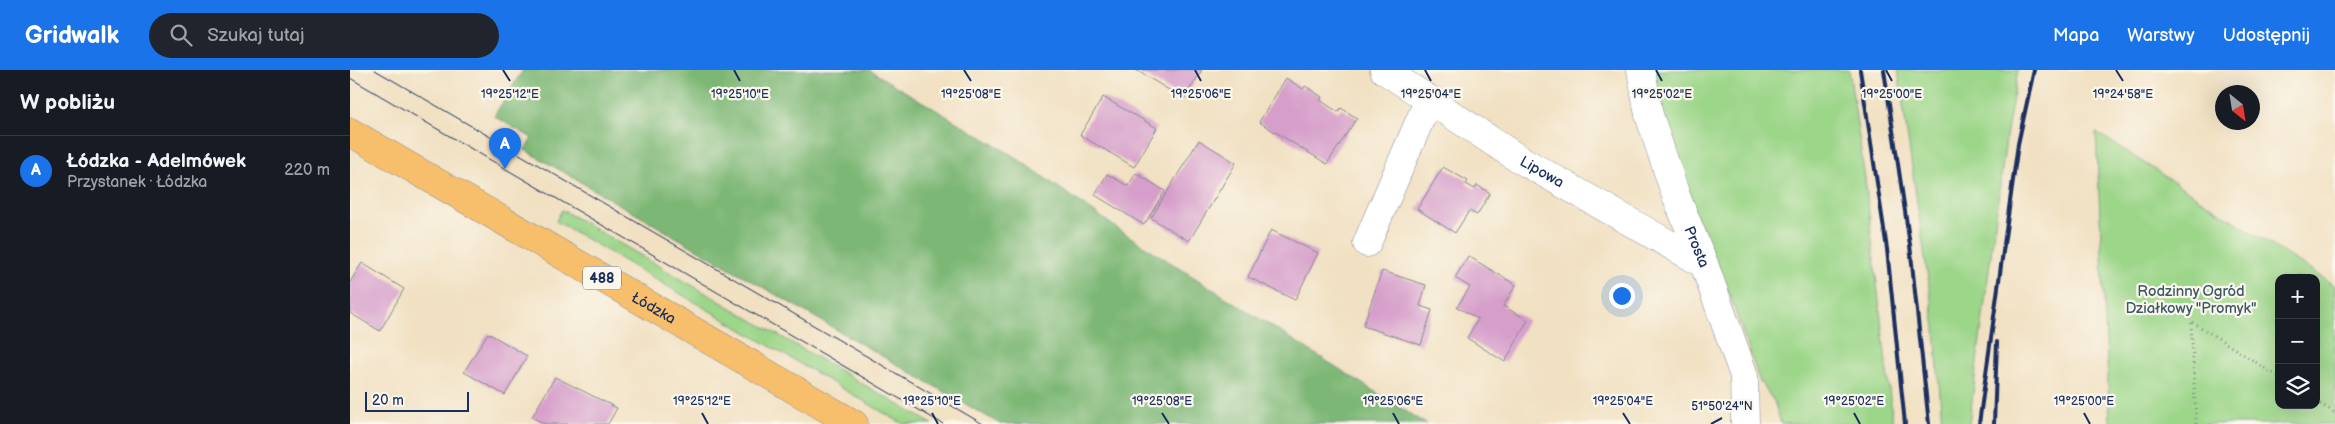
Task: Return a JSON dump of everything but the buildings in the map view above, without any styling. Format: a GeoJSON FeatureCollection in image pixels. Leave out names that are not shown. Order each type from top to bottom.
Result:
{"type":"FeatureCollection","features":[{"type":"Feature","properties":{"kind":"main road","name":"Łódzka"},"geometry":{"type":"LineString","coordinates":[[350,132],[854,424]]}},
{"type":"Feature","properties":{"kind":"street","name":"Lipowa"},"geometry":{"type":"LineString","coordinates":[[1384,70],[1516,156],[1704,264]]}},
{"type":"Feature","properties":{"kind":"street","name":"Prosta"},"geometry":{"type":"LineString","coordinates":[[1641,70],[1649,115],[1676,196],[1704,264],[1744,376],[1745,424]]}},
{"type":"Feature","properties":{"kind":"street"},"geometry":{"type":"LineString","coordinates":[[1367,243],[1429,98]]}},
{"type":"Feature","properties":{"kind":"path"},"geometry":{"type":"LineString","coordinates":[[2196,424],[2190,321],[2275,374]]}},
{"type":"Feature","properties":{"kind":"path"},"geometry":{"type":"LineString","coordinates":[[2320,404],[2335,413]]}},
{"type":"Feature","properties":{"kind":"green space"},"geometry":{"type":"Polygon","coordinates":[[[523,70],[869,70],[1012,155],[1121,231],[1426,424],[1000,424],[525,150],[532,138],[494,116],[523,70]]]}},
{"type":"Feature","properties":{"kind":"green space"},"geometry":{"type":"Polygon","coordinates":[[[1651,70],[1849,70],[1865,179],[1893,424],[1781,424],[1774,401],[1760,382],[1730,296],[1687,193],[1656,107],[1651,70]]]}},
{"type":"Feature","properties":{"kind":"green space"},"geometry":{"type":"Polygon","coordinates":[[[1898,70],[2018,70],[2007,131],[1969,424],[1942,424],[1935,328],[1898,70]]]}},
{"type":"Feature","properties":{"kind":"green space","name":"Rodzinny Ogród Działkowy \"Promyk\""},"geometry":{"type":"Polygon","coordinates":[[[2096,132],[2316,274],[2275,274],[2275,409],[2320,409],[2320,276],[2335,286],[2335,424],[2110,424],[2096,132]]]}},
{"type":"Feature","properties":{"kind":"green space"},"geometry":{"type":"Polygon","coordinates":[[[562,210],[932,424],[903,424],[556,221],[562,210]]]}},
{"type":"Feature","properties":{"kind":"tram line"},"geometry":{"type":"LineString","coordinates":[[375,70],[983,424]]}},
{"type":"Feature","properties":{"kind":"tram line"},"geometry":{"type":"LineString","coordinates":[[350,78],[943,424]]}},
{"type":"Feature","properties":{"kind":"railway"},"geometry":{"type":"LineString","coordinates":[[1860,70],[1887,249],[1905,424]]}},
{"type":"Feature","properties":{"kind":"railway"},"geometry":{"type":"LineString","coordinates":[[1884,70],[1910,245],[1929,424]]}},
{"type":"Feature","properties":{"kind":"railway"},"geometry":{"type":"LineString","coordinates":[[1979,424],[2018,144],[2034,70]]}},
{"type":"Feature","properties":{"kind":"railway"},"geometry":{"type":"LineString","coordinates":[[1994,424],[1997,342]]}},
{"type":"Feature","properties":{"kind":"place","name":"Łódzka - Adelmówek"},"geometry":{"type":"Point","coordinates":[505,169]}}]}
